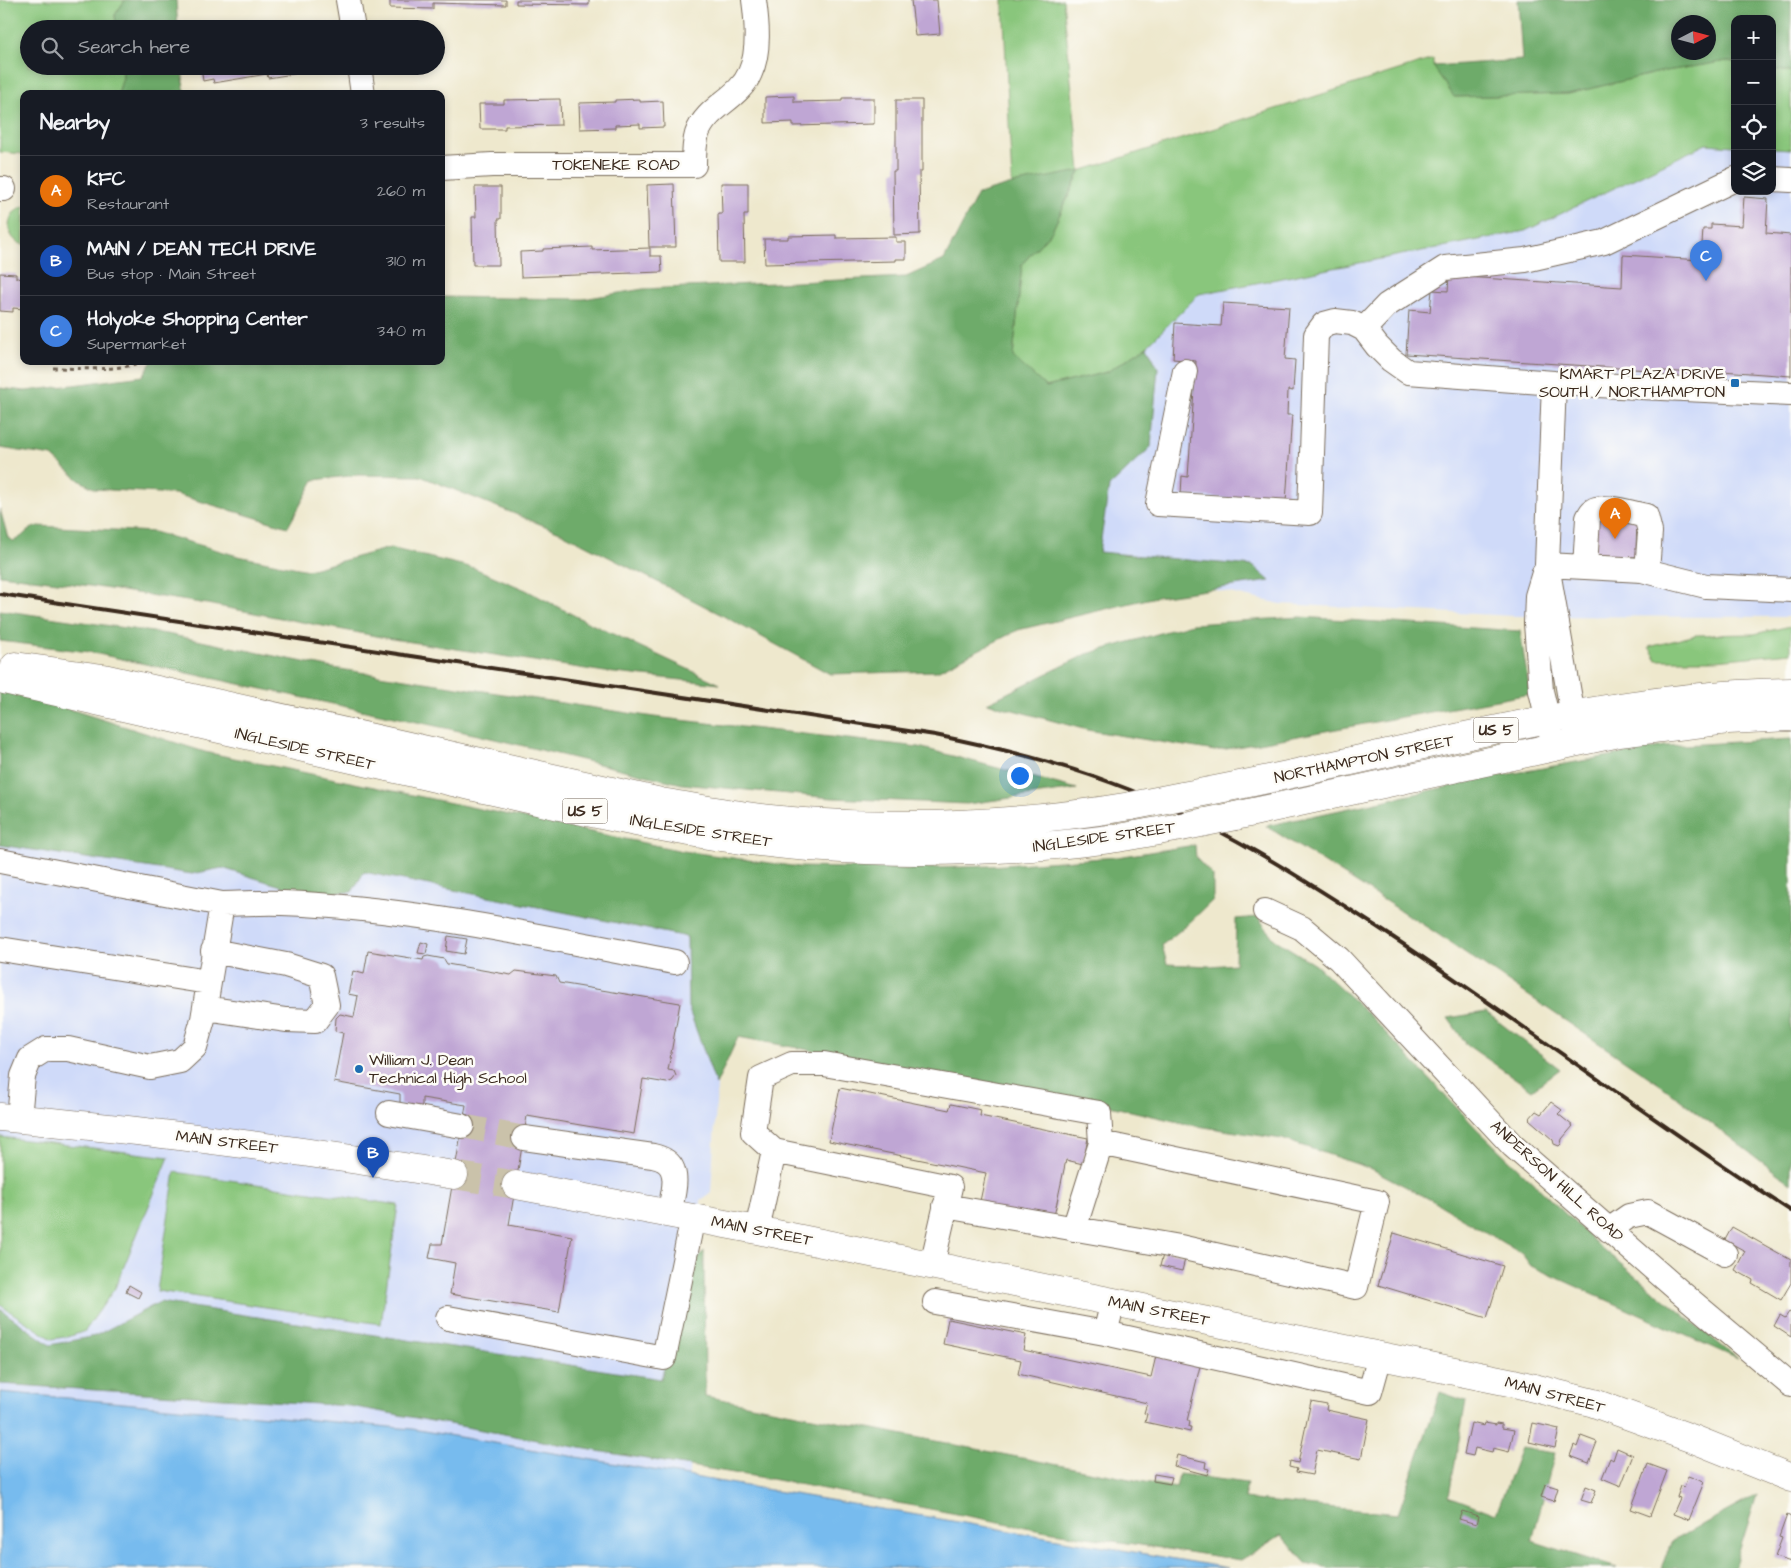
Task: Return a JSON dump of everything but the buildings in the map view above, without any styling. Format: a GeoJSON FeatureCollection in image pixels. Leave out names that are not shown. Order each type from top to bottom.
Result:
{"type":"FeatureCollection","features":[{"type":"Feature","properties":{"kind":"main road","name":"INGLESIDE STREET"},"geometry":{"type":"LineString","coordinates":[[0,664],[103,678],[642,798],[737,815],[804,822],[953,824],[1086,813],[1193,794]]}},
{"type":"Feature","properties":{"kind":"main road","name":"INGLESIDE STREET"},"geometry":{"type":"LineString","coordinates":[[0,679],[562,807],[743,840],[808,847],[880,850],[993,850],[1111,839],[1235,816]]}},
{"type":"Feature","properties":{"kind":"main road","name":"NORTHAMPTON STREET"},"geometry":{"type":"LineString","coordinates":[[1193,794],[1560,716],[1668,700],[1791,692]]}},
{"type":"Feature","properties":{"kind":"main road","name":"NORTHAMPTON STREET"},"geometry":{"type":"LineString","coordinates":[[1235,816],[1618,733],[1728,720],[1791,717]]}},
{"type":"Feature","properties":{"kind":"main road","name":"MAIN STREET"},"geometry":{"type":"LineString","coordinates":[[10,1118],[87,1125],[333,1155],[454,1175]]}},
{"type":"Feature","properties":{"kind":"main road","name":"MAIN STREET"},"geometry":{"type":"LineString","coordinates":[[516,1185],[757,1230],[1301,1338],[1514,1383],[1594,1404],[1696,1440],[1791,1478]]}},
{"type":"Feature","properties":{"kind":"street"},"geometry":{"type":"LineString","coordinates":[[348,0],[351,20]]}},
{"type":"Feature","properties":{"kind":"street","name":"TOKENEKE ROAD"},"geometry":{"type":"LineString","coordinates":[[445,168],[492,165],[694,165],[697,134],[702,123],[714,110],[733,96],[751,73],[756,44],[754,0]]}},
{"type":"Feature","properties":{"kind":"street"},"geometry":{"type":"LineString","coordinates":[[360,75],[362,90]]}},
{"type":"Feature","properties":{"kind":"street"},"geometry":{"type":"LineString","coordinates":[[1776,179],[1791,180]]}},
{"type":"Feature","properties":{"kind":"street"},"geometry":{"type":"LineString","coordinates":[[1364,329],[1387,305],[1444,268],[1525,260],[1604,242],[1731,181]]}},
{"type":"Feature","properties":{"kind":"street"},"geometry":{"type":"LineString","coordinates":[[1186,371],[1158,504],[1310,513],[1316,336],[1324,324],[1335,321],[1352,323],[1364,329],[1391,360],[1408,372],[1554,383],[1791,394]]}},
{"type":"Feature","properties":{"kind":"street"},"geometry":{"type":"LineString","coordinates":[[1554,383],[1547,565],[1560,716],[1566,745]]}},
{"type":"Feature","properties":{"kind":"street"},"geometry":{"type":"LineString","coordinates":[[1586,567],[1588,518],[1591,511],[1596,509],[1623,510],[1646,516],[1650,532],[1647,571]]}},
{"type":"Feature","properties":{"kind":"street"},"geometry":{"type":"LineString","coordinates":[[1547,565],[1647,571],[1706,586],[1791,590]]}},
{"type":"Feature","properties":{"kind":"street"},"geometry":{"type":"LineString","coordinates":[[0,861],[222,904],[281,903],[358,908],[425,917],[675,962]]}},
{"type":"Feature","properties":{"kind":"street"},"geometry":{"type":"LineString","coordinates":[[10,1118],[30,1059],[46,1049],[68,1049],[150,1067],[180,1061],[195,1047],[204,1008],[222,904]]}},
{"type":"Feature","properties":{"kind":"street","name":"ANDERSON HILL ROAD"},"geometry":{"type":"LineString","coordinates":[[1265,911],[1302,928],[1340,959],[1514,1146],[1609,1230],[1791,1385]]}},
{"type":"Feature","properties":{"kind":"street"},"geometry":{"type":"LineString","coordinates":[[0,949],[208,982]]}},
{"type":"Feature","properties":{"kind":"street"},"geometry":{"type":"LineString","coordinates":[[204,1008],[286,1020],[314,1021],[327,1005],[321,976],[286,965],[213,951]]}},
{"type":"Feature","properties":{"kind":"street"},"geometry":{"type":"LineString","coordinates":[[932,1265],[950,1186],[774,1151],[752,1132],[761,1078],[792,1064],[824,1064],[1099,1113],[1101,1143],[1074,1229]]}},
{"type":"Feature","properties":{"kind":"street"},"geometry":{"type":"LineString","coordinates":[[390,1113],[462,1126]]}},
{"type":"Feature","properties":{"kind":"street"},"geometry":{"type":"LineString","coordinates":[[448,1318],[664,1358],[681,1215],[674,1186],[674,1174],[670,1166],[665,1160],[653,1156],[524,1138]]}},
{"type":"Feature","properties":{"kind":"street"},"geometry":{"type":"LineString","coordinates":[[945,1206],[1180,1247],[1356,1288],[1377,1202],[1101,1143]]}},
{"type":"Feature","properties":{"kind":"street"},"geometry":{"type":"LineString","coordinates":[[757,1230],[774,1151]]}},
{"type":"Feature","properties":{"kind":"street"},"geometry":{"type":"LineString","coordinates":[[1609,1230],[1629,1216],[1648,1212],[1725,1254]]}},
{"type":"Feature","properties":{"kind":"street"},"geometry":{"type":"LineString","coordinates":[[958,1306],[965,1272]]}},
{"type":"Feature","properties":{"kind":"street"},"geometry":{"type":"LineString","coordinates":[[935,1302],[1105,1333],[1370,1392],[1380,1356]]}},
{"type":"Feature","properties":{"kind":"street"},"geometry":{"type":"LineString","coordinates":[[1105,1333],[1113,1302]]}},
{"type":"Feature","properties":{"kind":"street"},"geometry":{"type":"LineString","coordinates":[[1293,1375],[1301,1338]]}},
{"type":"Feature","properties":{"kind":"path"},"geometry":{"type":"LineString","coordinates":[[53,368],[123,367],[136,365]]}},
{"type":"Feature","properties":{"kind":"shaded area"},"geometry":{"type":"Polygon","coordinates":[[[1706,144],[1731,146],[1731,195],[1776,195],[1776,148],[1791,149],[1791,617],[1514,616],[1281,604],[1090,563],[1134,306],[1525,231],[1706,144]]]}},
{"type":"Feature","properties":{"kind":"shaded area","name":"William J. Dean Technical High School"},"geometry":{"type":"Polygon","coordinates":[[[0,697],[354,870],[725,945],[711,1193],[701,1200],[689,1476],[412,1429],[0,1392],[0,697]]]}},
{"type":"Feature","properties":{"kind":"green space"},"geometry":{"type":"Polygon","coordinates":[[[0,0],[125,0],[115,15],[116,20],[20,20],[20,75],[123,75],[123,77],[119,90],[20,90],[20,154],[0,152],[0,0]]]}},
{"type":"Feature","properties":{"kind":"green space"},"geometry":{"type":"Polygon","coordinates":[[[125,0],[176,0],[177,20],[116,20],[115,15],[125,0]]]}},
{"type":"Feature","properties":{"kind":"green space"},"geometry":{"type":"Polygon","coordinates":[[[1003,0],[1063,0],[1080,171],[1433,59],[1433,66],[1455,97],[1568,94],[1660,72],[1731,62],[1731,146],[1706,144],[1525,231],[1199,294],[1147,346],[1107,372],[1046,387],[1013,358],[1022,264],[1052,231],[1080,172],[1012,184],[1003,0]]]}},
{"type":"Feature","properties":{"kind":"green space"},"geometry":{"type":"Polygon","coordinates":[[[1518,0],[1791,0],[1791,72],[1776,70],[1776,15],[1731,15],[1731,62],[1660,72],[1568,94],[1454,97],[1433,66],[1522,60],[1518,0]]]}},
{"type":"Feature","properties":{"kind":"green space"},"geometry":{"type":"Polygon","coordinates":[[[1776,70],[1791,72],[1791,149],[1776,148],[1776,70]]]}},
{"type":"Feature","properties":{"kind":"green space"},"geometry":{"type":"Polygon","coordinates":[[[123,75],[183,75],[185,90],[119,90],[123,75]]]}},
{"type":"Feature","properties":{"kind":"green space"},"geometry":{"type":"Polygon","coordinates":[[[1080,171],[1052,231],[1022,264],[1013,357],[1046,387],[1107,372],[1147,346],[1158,368],[1151,447],[1109,487],[1099,552],[1253,566],[1270,581],[1156,597],[1018,630],[937,671],[830,674],[716,612],[560,532],[420,476],[358,475],[314,480],[288,527],[175,494],[95,489],[79,480],[52,456],[0,448],[0,388],[26,391],[143,376],[150,365],[445,365],[445,297],[583,299],[643,289],[906,277],[944,260],[978,194],[1012,184],[1080,171]]]}},
{"type":"Feature","properties":{"kind":"green space"},"geometry":{"type":"Polygon","coordinates":[[[20,208],[20,243],[12,237],[9,225],[10,219],[20,208]]]}},
{"type":"Feature","properties":{"kind":"green space"},"geometry":{"type":"Polygon","coordinates":[[[0,509],[8,538],[13,541],[20,538],[30,529],[38,526],[154,532],[238,556],[308,570],[390,548],[474,568],[526,590],[585,621],[720,684],[605,672],[386,638],[207,604],[90,586],[0,575],[0,509]]]}},
{"type":"Feature","properties":{"kind":"green space"},"geometry":{"type":"Polygon","coordinates":[[[0,610],[167,634],[333,668],[654,717],[919,747],[1077,789],[967,804],[832,798],[682,784],[478,735],[89,652],[0,641],[0,610]]]}},
{"type":"Feature","properties":{"kind":"green space"},"geometry":{"type":"Polygon","coordinates":[[[1300,617],[1520,631],[1530,694],[1215,751],[1087,730],[987,703],[1087,654],[1192,624],[1300,617]]]}},
{"type":"Feature","properties":{"kind":"green space"},"geometry":{"type":"Polygon","coordinates":[[[1791,626],[1791,653],[1716,660],[1657,660],[1649,647],[1696,635],[1754,634],[1791,626]]]}},
{"type":"Feature","properties":{"kind":"green space"},"geometry":{"type":"Polygon","coordinates":[[[0,691],[63,707],[205,752],[683,851],[799,867],[908,869],[989,866],[1117,857],[1195,845],[1196,858],[1213,876],[1213,900],[1162,945],[1167,964],[1210,966],[1235,964],[1236,919],[1258,917],[1274,939],[1316,965],[1368,1014],[1477,1129],[1600,1247],[1738,1359],[1531,1266],[1522,1254],[1435,1202],[1372,1169],[1282,1139],[1191,1125],[1088,1101],[738,1037],[716,1085],[688,1007],[687,937],[364,872],[352,892],[304,893],[222,868],[192,874],[0,845],[0,691]]]}},
{"type":"Feature","properties":{"kind":"green space"},"geometry":{"type":"Polygon","coordinates":[[[1791,739],[1791,929],[1789,940],[1791,947],[1791,1184],[1662,1086],[1433,931],[1266,826],[1493,777],[1665,746],[1791,739]]]}},
{"type":"Feature","properties":{"kind":"green space"},"geometry":{"type":"Polygon","coordinates":[[[1486,1012],[1560,1069],[1532,1090],[1467,1045],[1448,1018],[1486,1012]]]}},
{"type":"Feature","properties":{"kind":"green space"},"geometry":{"type":"Polygon","coordinates":[[[0,1137],[169,1157],[115,1288],[85,1331],[71,1336],[52,1339],[0,1305],[0,1137]]]}},
{"type":"Feature","properties":{"kind":"green space"},"geometry":{"type":"Polygon","coordinates":[[[175,1172],[398,1205],[381,1324],[157,1291],[175,1172]]]}},
{"type":"Feature","properties":{"kind":"green space"},"geometry":{"type":"Polygon","coordinates":[[[704,1251],[705,1396],[1176,1488],[1179,1474],[1247,1483],[1244,1499],[1398,1514],[1440,1392],[1466,1401],[1449,1496],[1496,1514],[1521,1448],[1555,1453],[1532,1541],[1617,1568],[1330,1568],[1306,1563],[1281,1535],[1241,1560],[1047,1531],[771,1479],[597,1451],[350,1406],[0,1384],[0,1309],[50,1345],[95,1336],[160,1302],[661,1379],[692,1264],[704,1251]]]}},
{"type":"Feature","properties":{"kind":"green space"},"geometry":{"type":"Polygon","coordinates":[[[1757,1495],[1734,1568],[1661,1568],[1672,1541],[1757,1495]]]}},
{"type":"Feature","properties":{"kind":"water"},"geometry":{"type":"Polygon","coordinates":[[[0,1392],[412,1429],[1228,1568],[0,1568],[0,1392]]]}},
{"type":"Feature","properties":{"kind":"tunnel"},"geometry":{"type":"LineString","coordinates":[[462,1126],[524,1138]]}},
{"type":"Feature","properties":{"kind":"tunnel"},"geometry":{"type":"LineString","coordinates":[[454,1175],[516,1185]]}},
{"type":"Feature","properties":{"kind":"railway"},"geometry":{"type":"LineString","coordinates":[[0,594],[935,735],[1024,755],[1090,775],[1149,798],[1222,833],[1326,894],[1444,972],[1691,1144],[1791,1211]]}},
{"type":"Feature","properties":{"kind":"place","name":"Holyoke Shopping Center"},"geometry":{"type":"Point","coordinates":[1706,281]}},
{"type":"Feature","properties":{"kind":"place","name":"KMART PLAZA DRIVE SOUTH / NORTHAMPTON"},"geometry":{"type":"Point","coordinates":[1735,383]}},
{"type":"Feature","properties":{"kind":"place","name":"KFC"},"geometry":{"type":"Point","coordinates":[1615,539]}},
{"type":"Feature","properties":{"kind":"place","name":"William J. Dean Technical High School"},"geometry":{"type":"Point","coordinates":[359,1069]}},
{"type":"Feature","properties":{"kind":"place","name":"MAIN / DEAN TECH DRIVE"},"geometry":{"type":"Point","coordinates":[373,1178]}}]}
